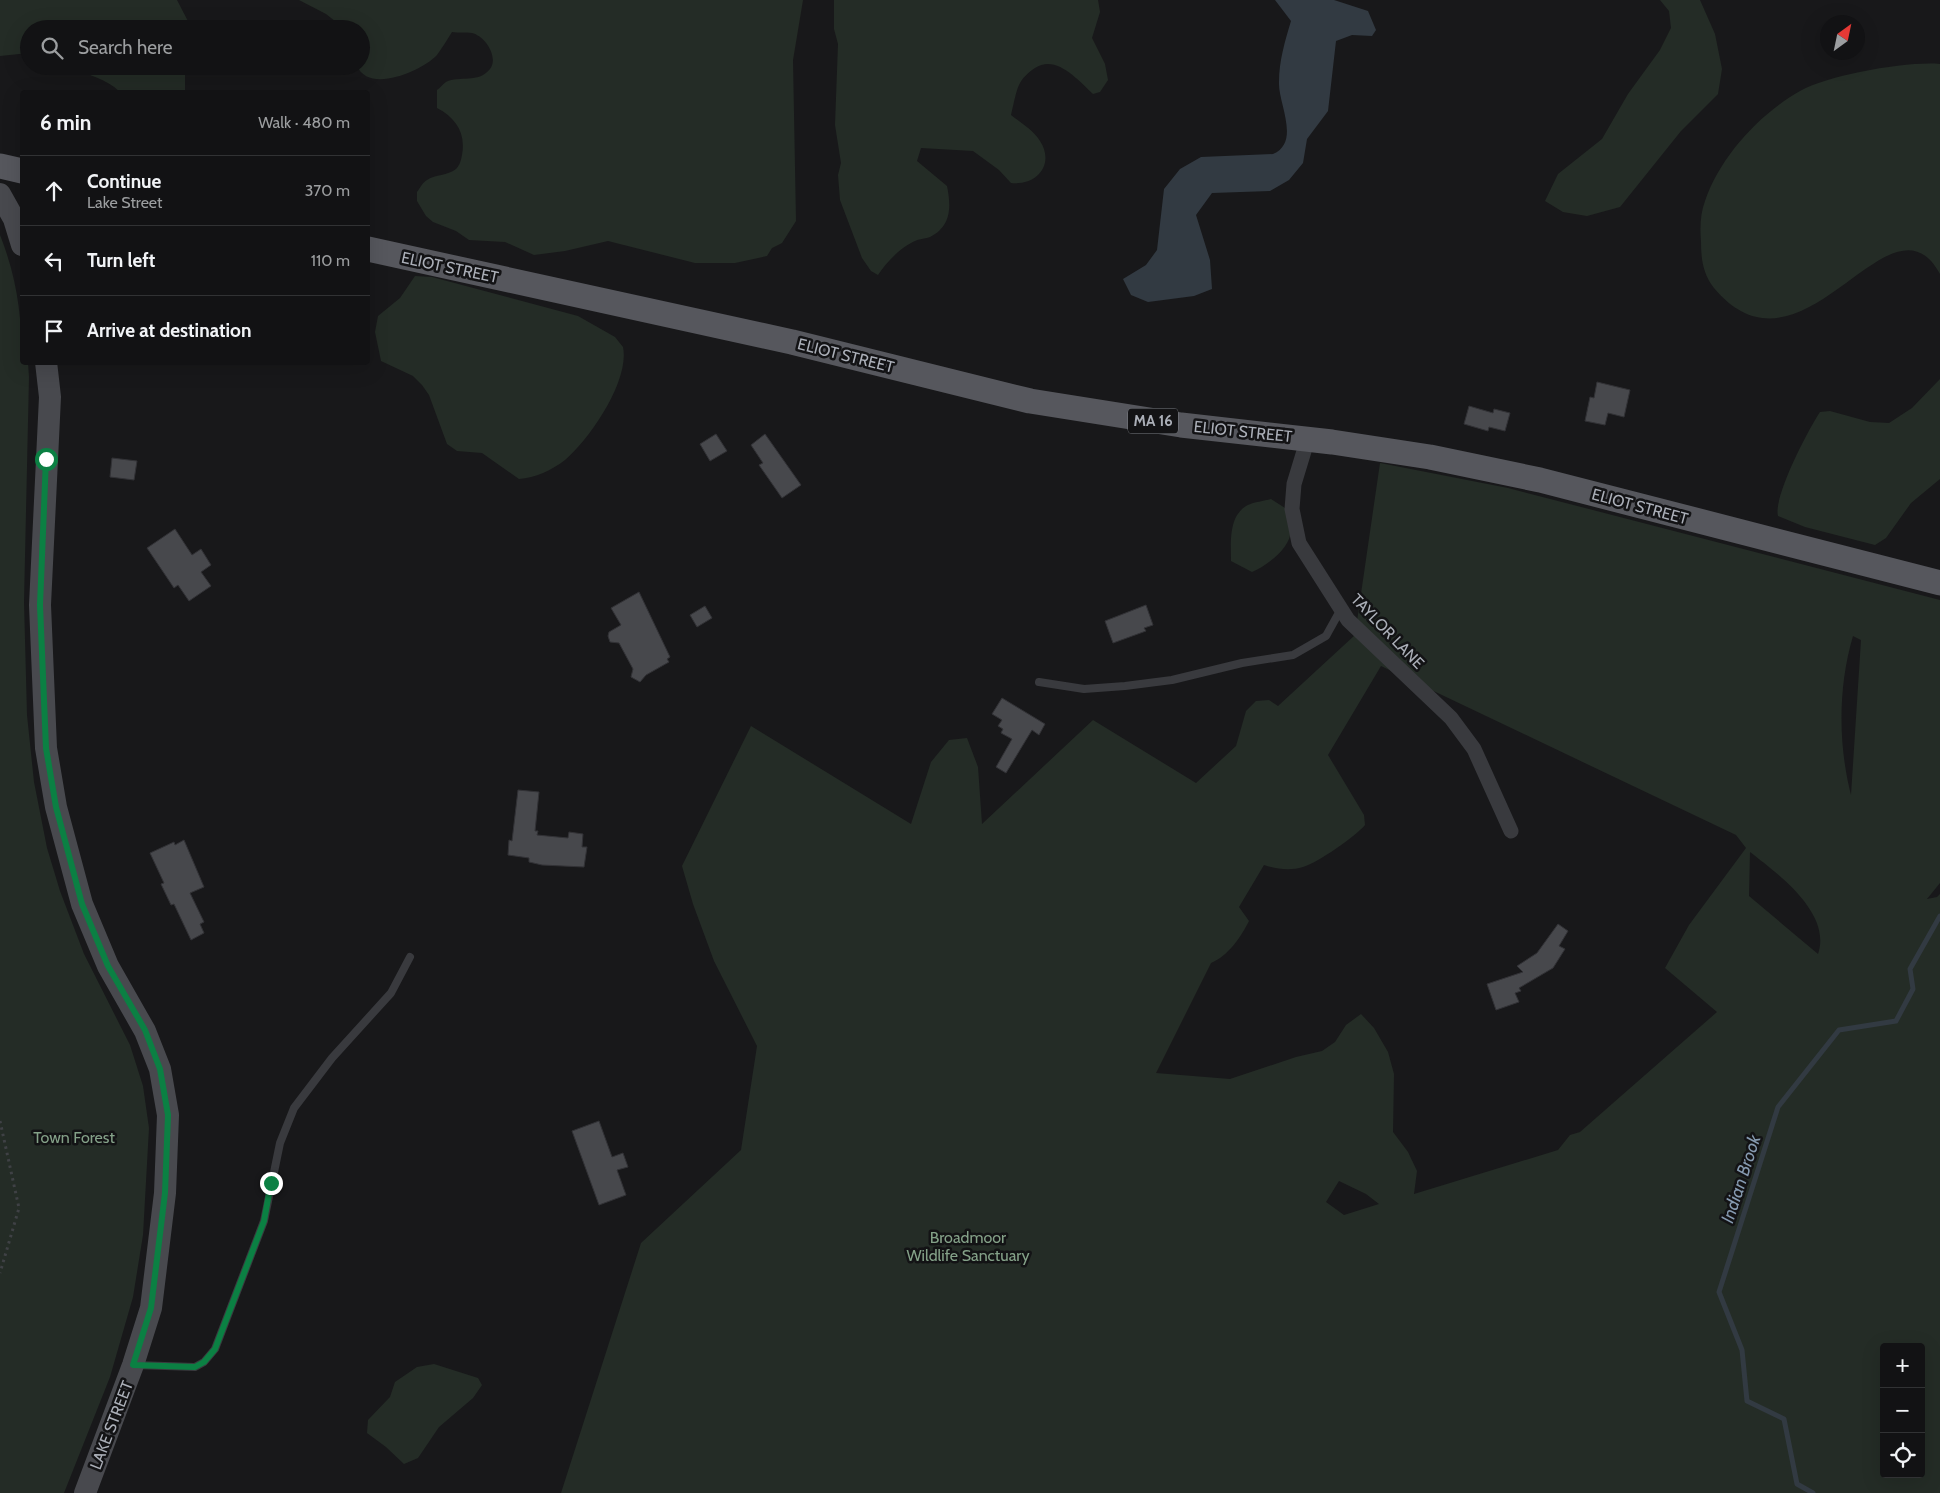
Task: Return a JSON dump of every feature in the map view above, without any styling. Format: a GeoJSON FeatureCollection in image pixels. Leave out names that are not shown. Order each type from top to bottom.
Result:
{"type":"FeatureCollection","features":[{"type":"Feature","properties":{"kind":"main road"},"geometry":{"type":"LineString","coordinates":[[0,166],[20,171]]}},
{"type":"Feature","properties":{"kind":"main road","name":"ELIOT STREET"},"geometry":{"type":"LineString","coordinates":[[370,249],[792,342],[1030,401],[1181,425],[1308,438],[1430,457],[1540,480],[1940,583]]}},
{"type":"Feature","properties":{"kind":"street"},"geometry":{"type":"LineString","coordinates":[[0,194],[14,219],[20,239]]}},
{"type":"Feature","properties":{"kind":"street","name":"LAKE STREET"},"geometry":{"type":"LineString","coordinates":[[46,365],[50,397],[40,605],[46,748],[56,807],[82,904],[108,966],[145,1030],[160,1069],[168,1115],[165,1193],[151,1308],[133,1365],[85,1493]]}},
{"type":"Feature","properties":{"kind":"street","name":"TAYLOR LANE"},"geometry":{"type":"LineString","coordinates":[[1308,438],[1294,484],[1292,509],[1299,543],[1348,620],[1451,718],[1474,749],[1511,831]]}},
{"type":"Feature","properties":{"kind":"lane"},"geometry":{"type":"LineString","coordinates":[[1039,682],[1084,689],[1126,686],[1172,680],[1242,663],[1293,655],[1326,636],[1341,610]]}},
{"type":"Feature","properties":{"kind":"lane"},"geometry":{"type":"LineString","coordinates":[[133,1365],[195,1367],[204,1362],[215,1349],[264,1221],[280,1143],[294,1108],[332,1058],[391,993],[410,957]]}},
{"type":"Feature","properties":{"kind":"path"},"geometry":{"type":"LineString","coordinates":[[0,1121],[19,1208],[0,1273]]}},
{"type":"Feature","properties":{"kind":"green space"},"geometry":{"type":"Polygon","coordinates":[[[0,0],[177,0],[187,20],[20,20],[20,54],[0,56],[0,0]]]}},
{"type":"Feature","properties":{"kind":"green space"},"geometry":{"type":"Polygon","coordinates":[[[299,0],[803,0],[793,60],[796,221],[782,243],[772,248],[767,256],[735,263],[695,263],[608,241],[565,251],[534,255],[505,242],[469,240],[456,231],[433,222],[426,216],[417,201],[417,192],[426,181],[453,171],[459,164],[463,147],[461,133],[454,121],[437,108],[437,90],[451,80],[474,78],[485,74],[490,69],[493,59],[486,43],[482,38],[472,33],[452,32],[437,55],[420,67],[396,77],[372,78],[365,75],[370,75],[370,20],[334,20],[299,0]]]}},
{"type":"Feature","properties":{"kind":"green space"},"geometry":{"type":"Polygon","coordinates":[[[834,0],[1098,0],[1100,12],[1092,38],[1105,64],[1108,80],[1100,92],[1093,94],[1066,70],[1051,64],[1035,68],[1022,80],[1011,115],[1037,137],[1044,150],[1045,158],[1041,172],[1029,181],[1011,183],[999,170],[973,151],[921,148],[917,161],[947,186],[949,208],[946,221],[930,237],[916,241],[902,249],[878,275],[871,271],[862,258],[840,200],[838,175],[841,163],[835,125],[838,44],[834,29],[834,0]]]}},
{"type":"Feature","properties":{"kind":"green space"},"geometry":{"type":"Polygon","coordinates":[[[1660,0],[1700,0],[1715,34],[1722,69],[1718,94],[1681,131],[1620,207],[1587,216],[1563,212],[1545,201],[1558,174],[1602,139],[1628,94],[1660,50],[1671,28],[1669,11],[1660,0]]]}},
{"type":"Feature","properties":{"kind":"green space"},"geometry":{"type":"Polygon","coordinates":[[[1940,64],[1940,274],[1920,253],[1896,252],[1870,266],[1811,306],[1780,318],[1747,314],[1714,288],[1707,277],[1702,260],[1701,216],[1703,206],[1720,168],[1756,124],[1785,101],[1813,85],[1868,70],[1908,65],[1940,64]]]}},
{"type":"Feature","properties":{"kind":"green space"},"geometry":{"type":"Polygon","coordinates":[[[91,75],[185,75],[185,90],[118,90],[91,75]]]}},
{"type":"Feature","properties":{"kind":"green space","name":"Town Forest"},"geometry":{"type":"Polygon","coordinates":[[[0,235],[11,267],[20,313],[20,365],[28,365],[29,377],[24,602],[27,715],[34,782],[47,848],[60,891],[84,954],[130,1045],[143,1086],[149,1128],[143,1235],[133,1297],[110,1377],[64,1493],[0,1493],[0,235]]]}},
{"type":"Feature","properties":{"kind":"green space"},"geometry":{"type":"Polygon","coordinates":[[[415,276],[432,277],[578,316],[615,337],[623,347],[624,360],[614,392],[586,438],[565,460],[543,473],[519,479],[482,453],[457,451],[447,444],[429,395],[413,376],[381,361],[375,332],[378,316],[400,298],[415,276]]]}},
{"type":"Feature","properties":{"kind":"green space"},"geometry":{"type":"Polygon","coordinates":[[[1940,379],[1940,479],[1911,503],[1886,538],[1875,545],[1805,527],[1778,516],[1778,507],[1786,479],[1800,448],[1820,412],[1830,411],[1870,422],[1889,423],[1912,408],[1940,379]]]}},
{"type":"Feature","properties":{"kind":"green space","name":"Broadmoor Wildlife Sanctuary"},"geometry":{"type":"Polygon","coordinates":[[[1380,463],[1508,488],[1940,600],[1940,883],[1927,899],[1937,897],[1940,894],[1940,1493],[561,1493],[641,1243],[741,1150],[757,1046],[714,961],[693,904],[682,866],[751,726],[911,824],[931,762],[949,740],[967,738],[978,767],[982,824],[1093,720],[1196,783],[1236,746],[1246,711],[1256,701],[1269,700],[1278,706],[1355,635],[1380,463]],[[1853,636],[1842,695],[1842,736],[1851,795],[1861,640],[1853,636]],[[1381,666],[1328,755],[1364,815],[1365,825],[1345,843],[1309,865],[1288,869],[1264,865],[1239,907],[1249,921],[1233,945],[1223,956],[1211,963],[1156,1073],[1230,1079],[1296,1057],[1322,1051],[1335,1042],[1346,1025],[1361,1014],[1374,1028],[1388,1052],[1394,1074],[1393,1132],[1408,1152],[1417,1171],[1414,1194],[1558,1150],[1570,1135],[1580,1132],[1717,1012],[1665,968],[1689,925],[1746,848],[1736,835],[1381,666]],[[1750,852],[1749,896],[1818,954],[1820,939],[1817,924],[1810,910],[1788,883],[1750,852]],[[1339,1181],[1326,1202],[1344,1215],[1379,1204],[1366,1194],[1339,1181]]]}},
{"type":"Feature","properties":{"kind":"green space"},"geometry":{"type":"Polygon","coordinates":[[[1271,499],[1285,508],[1291,528],[1290,535],[1288,542],[1272,560],[1252,572],[1231,561],[1231,538],[1234,522],[1237,515],[1248,505],[1271,499]]]}},
{"type":"Feature","properties":{"kind":"green space"},"geometry":{"type":"Polygon","coordinates":[[[434,1364],[478,1378],[482,1385],[473,1398],[439,1427],[418,1458],[404,1464],[367,1433],[368,1420],[390,1397],[395,1382],[417,1367],[434,1364]]]}},
{"type":"Feature","properties":{"kind":"shaded area"},"geometry":{"type":"Polygon","coordinates":[[[1275,0],[1334,0],[1368,11],[1376,30],[1372,36],[1352,35],[1336,41],[1328,111],[1307,139],[1303,163],[1289,180],[1270,191],[1212,193],[1196,215],[1210,260],[1212,289],[1194,296],[1148,302],[1131,295],[1123,279],[1146,265],[1157,250],[1164,189],[1180,169],[1201,157],[1273,154],[1286,141],[1286,121],[1280,91],[1279,74],[1291,21],[1275,0]]]}},
{"type":"Feature","properties":{"kind":"building"},"geometry":{"type":"Polygon","coordinates":[[[1597,382],[1630,390],[1624,417],[1608,413],[1605,425],[1585,421],[1590,397],[1594,398],[1597,382]]]}},
{"type":"Feature","properties":{"kind":"building"},"geometry":{"type":"Polygon","coordinates":[[[1469,406],[1493,413],[1494,409],[1510,413],[1505,431],[1489,427],[1488,431],[1464,424],[1469,406]]]}},
{"type":"Feature","properties":{"kind":"building"},"geometry":{"type":"Polygon","coordinates":[[[716,434],[727,451],[710,461],[700,444],[716,434]]]}},
{"type":"Feature","properties":{"kind":"building"},"geometry":{"type":"Polygon","coordinates":[[[765,434],[801,485],[782,498],[759,465],[763,463],[751,445],[765,434]]]}},
{"type":"Feature","properties":{"kind":"building"},"geometry":{"type":"Polygon","coordinates":[[[112,458],[137,461],[134,480],[110,477],[112,458]]]}},
{"type":"Feature","properties":{"kind":"building"},"geometry":{"type":"Polygon","coordinates":[[[175,529],[192,555],[201,549],[211,565],[201,572],[211,586],[189,601],[178,585],[174,588],[147,548],[175,529]]]}},
{"type":"Feature","properties":{"kind":"building"},"geometry":{"type":"Polygon","coordinates":[[[639,592],[670,657],[667,659],[669,662],[646,675],[640,682],[631,677],[633,669],[619,643],[610,642],[608,636],[609,632],[621,625],[611,608],[639,592]]]}},
{"type":"Feature","properties":{"kind":"building"},"geometry":{"type":"Polygon","coordinates":[[[1146,605],[1153,625],[1144,628],[1146,631],[1113,643],[1105,621],[1146,605]]]}},
{"type":"Feature","properties":{"kind":"building"},"geometry":{"type":"Polygon","coordinates":[[[705,606],[712,618],[697,627],[690,615],[705,606]]]}},
{"type":"Feature","properties":{"kind":"building"},"geometry":{"type":"Polygon","coordinates":[[[1002,698],[1045,724],[1039,735],[1032,730],[1006,773],[996,767],[1012,739],[1001,733],[1003,729],[998,726],[1002,720],[992,714],[1002,698]]]}},
{"type":"Feature","properties":{"kind":"building"},"geometry":{"type":"Polygon","coordinates":[[[518,790],[539,792],[535,831],[538,831],[537,835],[568,838],[569,832],[583,834],[582,847],[587,847],[584,867],[542,865],[529,862],[529,858],[508,855],[509,840],[512,841],[518,790]]]}},
{"type":"Feature","properties":{"kind":"building"},"geometry":{"type":"Polygon","coordinates":[[[184,840],[204,887],[190,893],[204,922],[200,924],[204,933],[191,940],[174,904],[171,905],[161,884],[164,883],[150,853],[174,842],[175,845],[184,840]]]}},
{"type":"Feature","properties":{"kind":"building"},"geometry":{"type":"Polygon","coordinates":[[[1558,924],[1568,931],[1559,946],[1565,949],[1553,968],[1519,988],[1521,991],[1515,993],[1519,1002],[1496,1010],[1487,984],[1523,972],[1517,966],[1537,953],[1558,924]]]}},
{"type":"Feature","properties":{"kind":"building"},"geometry":{"type":"Polygon","coordinates":[[[599,1121],[612,1157],[623,1153],[628,1167],[617,1170],[626,1195],[599,1205],[572,1131],[599,1121]]]}},
{"type":"Feature","properties":{"kind":"waterway","name":"Indian Brook"},"geometry":{"type":"LineString","coordinates":[[1813,1493],[1797,1484],[1784,1419],[1747,1401],[1742,1350],[1719,1292],[1778,1107],[1839,1030],[1896,1021],[1913,989],[1910,969],[1940,916]]}},
{"type":"Feature","properties":{"kind":"route"},"geometry":{"type":"LineString","coordinates":[[46,459],[40,605],[46,748],[56,807],[82,904],[108,966],[145,1030],[160,1069],[168,1115],[165,1193],[151,1308],[133,1365],[195,1367],[204,1362],[215,1349],[264,1221],[271,1183]]}}]}
